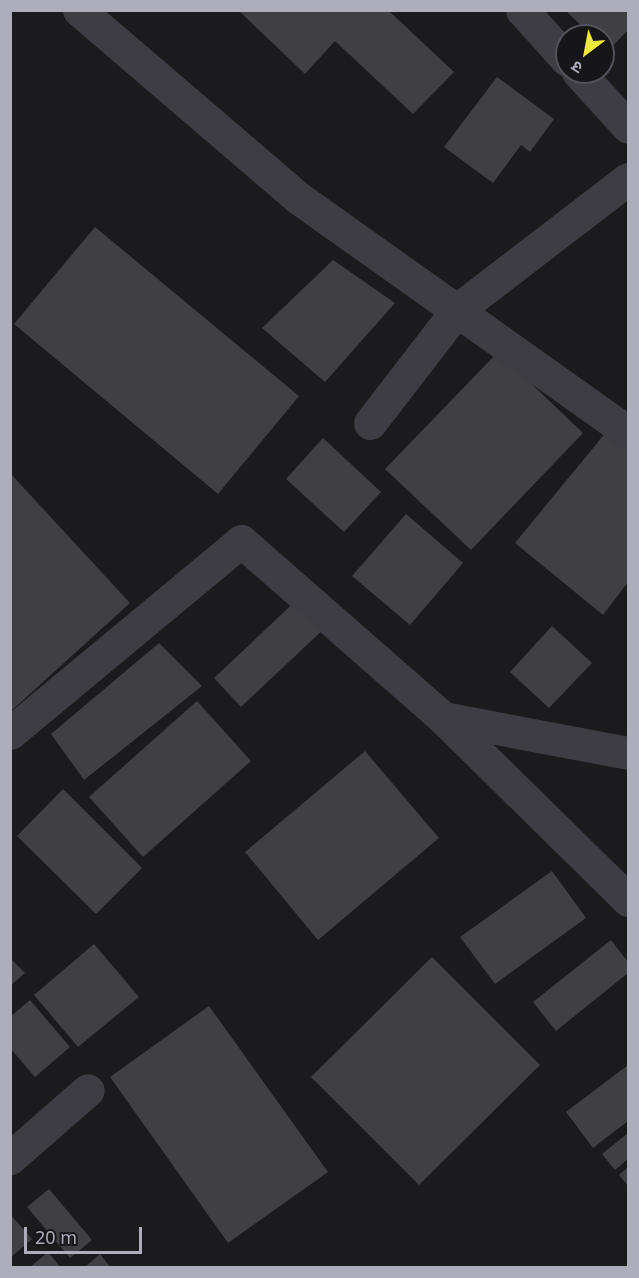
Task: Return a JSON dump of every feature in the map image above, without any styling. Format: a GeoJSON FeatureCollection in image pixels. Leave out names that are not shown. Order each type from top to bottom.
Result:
{"type":"FeatureCollection","features":[{"type":"Feature","properties":{"kind":"street"},"geometry":{"type":"LineString","coordinates":[[79,10],[297,197],[628,432]]}},
{"type":"Feature","properties":{"kind":"street"},"geometry":{"type":"LineString","coordinates":[[522,10],[555,47]]}},
{"type":"Feature","properties":{"kind":"street"},"geometry":{"type":"LineString","coordinates":[[589,84],[628,127]]}},
{"type":"Feature","properties":{"kind":"street"},"geometry":{"type":"LineString","coordinates":[[370,423],[458,310],[628,180]]}},
{"type":"Feature","properties":{"kind":"street"},"geometry":{"type":"LineString","coordinates":[[10,733],[241,541],[443,718],[628,900]]}},
{"type":"Feature","properties":{"kind":"street"},"geometry":{"type":"LineString","coordinates":[[443,718],[628,753]]}},
{"type":"Feature","properties":{"kind":"street"},"geometry":{"type":"LineString","coordinates":[[10,1158],[88,1090]]}},
{"type":"Feature","properties":{"kind":"building"},"geometry":{"type":"Polygon","coordinates":[[[238,10],[388,10],[454,72],[413,114],[335,41],[305,74],[238,10]]]}},
{"type":"Feature","properties":{"kind":"building"},"geometry":{"type":"Polygon","coordinates":[[[565,10],[628,10],[628,30],[615,44],[615,24],[580,24],[565,10]]]}},
{"type":"Feature","properties":{"kind":"building"},"geometry":{"type":"Polygon","coordinates":[[[497,77],[554,119],[530,152],[521,145],[493,183],[444,147],[497,77]]]}},
{"type":"Feature","properties":{"kind":"building"},"geometry":{"type":"Polygon","coordinates":[[[95,227],[299,396],[218,494],[14,324],[95,227]]]}},
{"type":"Feature","properties":{"kind":"building"},"geometry":{"type":"Polygon","coordinates":[[[333,260],[395,303],[325,382],[262,328],[333,260]]]}},
{"type":"Feature","properties":{"kind":"building"},"geometry":{"type":"Polygon","coordinates":[[[498,352],[583,433],[471,550],[385,469],[498,352]]]}},
{"type":"Feature","properties":{"kind":"building"},"geometry":{"type":"Polygon","coordinates":[[[607,431],[628,448],[628,582],[603,615],[515,543],[607,431]]]}},
{"type":"Feature","properties":{"kind":"building"},"geometry":{"type":"Polygon","coordinates":[[[323,438],[381,492],[344,532],[286,479],[323,438]]]}},
{"type":"Feature","properties":{"kind":"building"},"geometry":{"type":"Polygon","coordinates":[[[10,473],[130,603],[10,712],[10,473]]]}},
{"type":"Feature","properties":{"kind":"building"},"geometry":{"type":"Polygon","coordinates":[[[406,514],[463,563],[410,625],[352,576],[406,514]]]}},
{"type":"Feature","properties":{"kind":"building"},"geometry":{"type":"Polygon","coordinates":[[[301,596],[328,625],[241,707],[214,678],[301,596]]]}},
{"type":"Feature","properties":{"kind":"building"},"geometry":{"type":"Polygon","coordinates":[[[552,626],[592,663],[549,708],[510,672],[552,626]]]}},
{"type":"Feature","properties":{"kind":"building"},"geometry":{"type":"Polygon","coordinates":[[[159,643],[202,686],[84,780],[51,734],[159,643]]]}},
{"type":"Feature","properties":{"kind":"building"},"geometry":{"type":"Polygon","coordinates":[[[197,701],[251,761],[143,857],[89,797],[197,701]]]}},
{"type":"Feature","properties":{"kind":"building"},"geometry":{"type":"Polygon","coordinates":[[[365,751],[439,838],[318,940],[245,852],[365,751]]]}},
{"type":"Feature","properties":{"kind":"building"},"geometry":{"type":"Polygon","coordinates":[[[63,789],[142,868],[96,914],[17,836],[63,789]]]}},
{"type":"Feature","properties":{"kind":"building"},"geometry":{"type":"Polygon","coordinates":[[[552,871],[586,918],[495,984],[460,937],[552,871]]]}},
{"type":"Feature","properties":{"kind":"building"},"geometry":{"type":"Polygon","coordinates":[[[611,940],[628,962],[628,973],[556,1031],[533,1002],[611,940]]]}},
{"type":"Feature","properties":{"kind":"building"},"geometry":{"type":"Polygon","coordinates":[[[94,944],[139,997],[78,1047],[34,995],[94,944]]]}},
{"type":"Feature","properties":{"kind":"building"},"geometry":{"type":"Polygon","coordinates":[[[432,957],[540,1065],[419,1185],[311,1077],[432,957]]]}},
{"type":"Feature","properties":{"kind":"building"},"geometry":{"type":"Polygon","coordinates":[[[10,958],[25,973],[10,986],[10,958]]]}},
{"type":"Feature","properties":{"kind":"building"},"geometry":{"type":"Polygon","coordinates":[[[30,1000],[70,1047],[35,1077],[10,1048],[10,1017],[30,1000]]]}},
{"type":"Feature","properties":{"kind":"building"},"geometry":{"type":"Polygon","coordinates":[[[209,1006],[328,1172],[228,1243],[110,1077],[209,1006]]]}},
{"type":"Feature","properties":{"kind":"building"},"geometry":{"type":"Polygon","coordinates":[[[628,1065],[628,1121],[593,1148],[566,1112],[628,1065]]]}},
{"type":"Feature","properties":{"kind":"building"},"geometry":{"type":"Polygon","coordinates":[[[628,1133],[628,1159],[615,1170],[602,1154],[628,1133]]]}},
{"type":"Feature","properties":{"kind":"building"},"geometry":{"type":"Polygon","coordinates":[[[628,1167],[628,1186],[619,1175],[628,1167]]]}},
{"type":"Feature","properties":{"kind":"building"},"geometry":{"type":"Polygon","coordinates":[[[49,1189],[92,1240],[70,1258],[27,1207],[49,1189]]]}},
{"type":"Feature","properties":{"kind":"building"},"geometry":{"type":"Polygon","coordinates":[[[10,1214],[32,1239],[10,1258],[10,1214]]]}},
{"type":"Feature","properties":{"kind":"building"},"geometry":{"type":"Polygon","coordinates":[[[48,1252],[61,1268],[29,1268],[48,1252]]]}},
{"type":"Feature","properties":{"kind":"building"},"geometry":{"type":"Polygon","coordinates":[[[100,1254],[111,1268],[84,1268],[100,1254]]]}}]}
